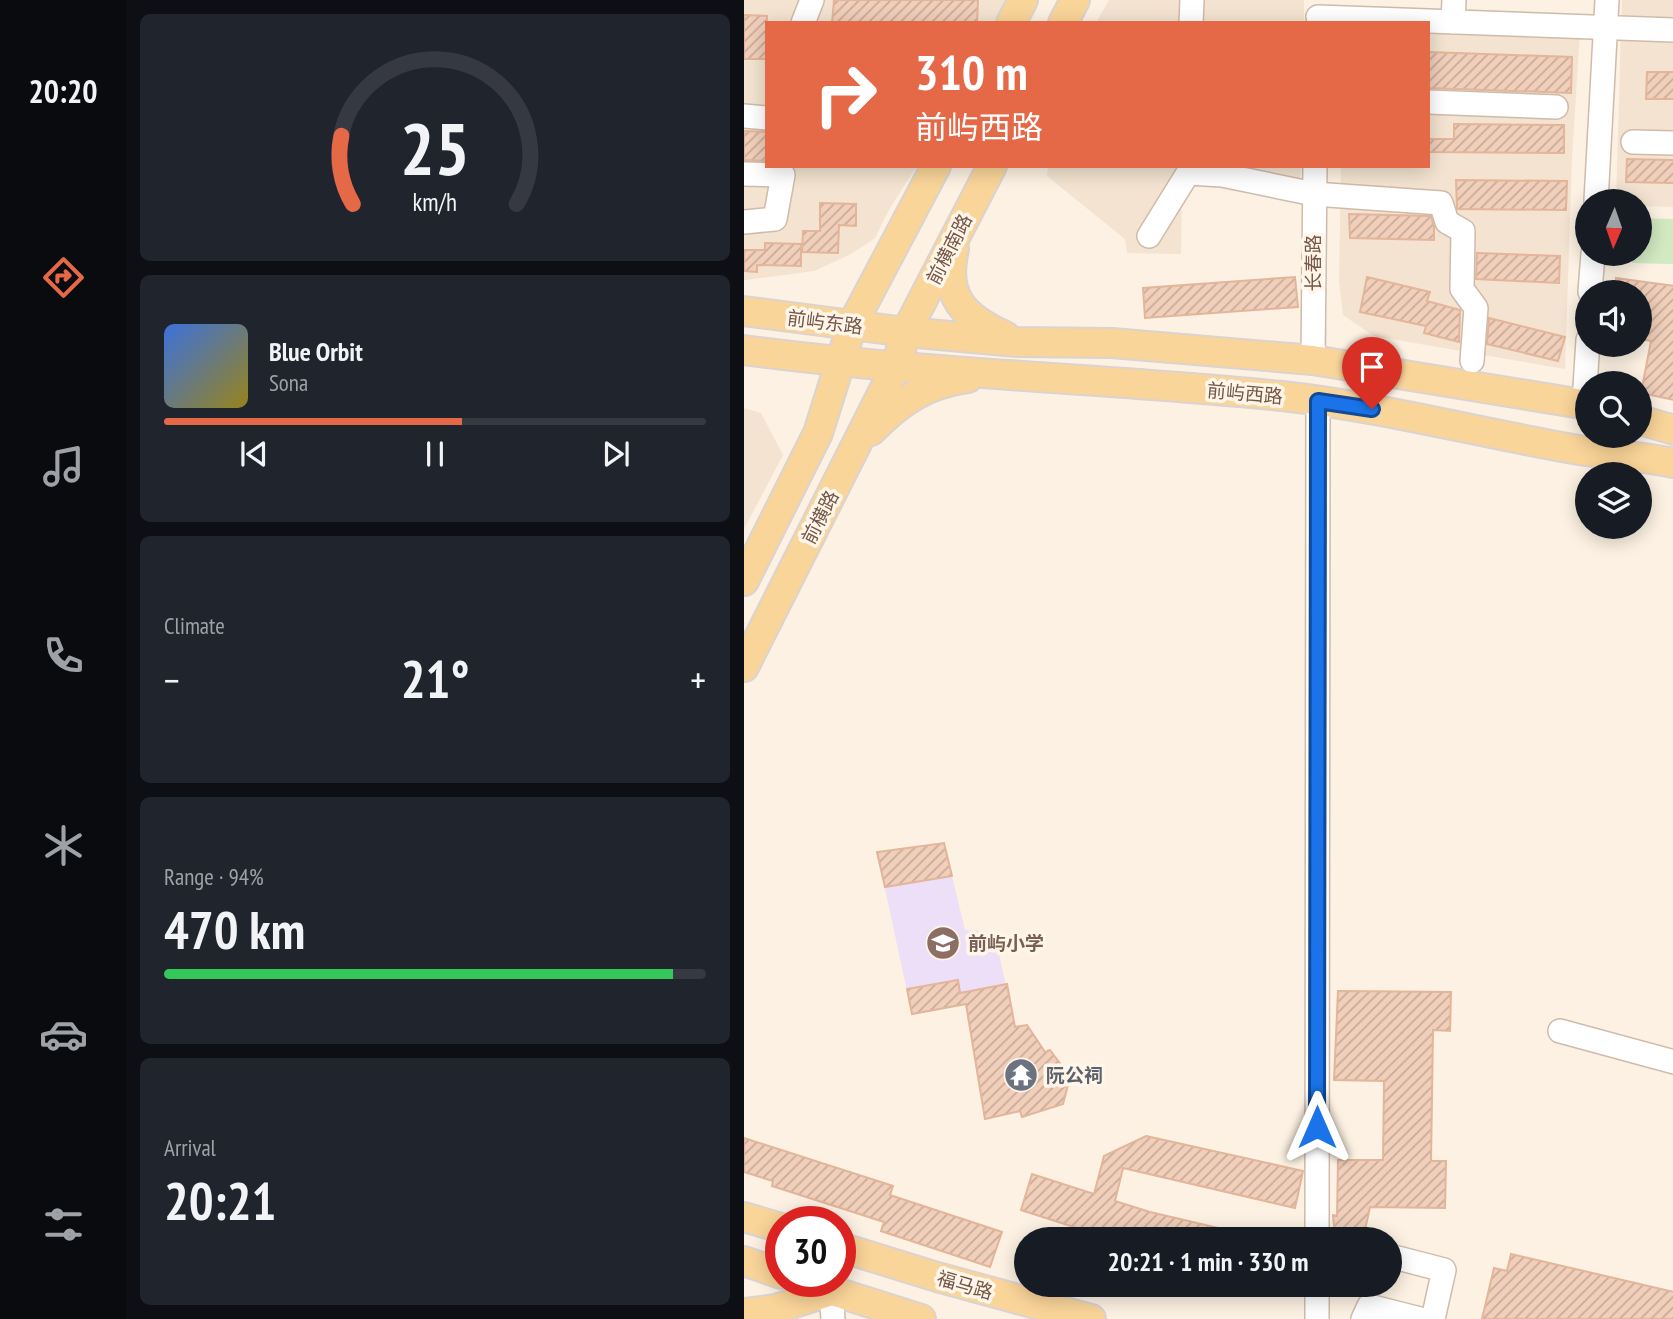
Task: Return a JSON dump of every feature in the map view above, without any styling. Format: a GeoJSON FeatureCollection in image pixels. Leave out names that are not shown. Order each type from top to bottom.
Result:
{"type":"FeatureCollection","features":[{"type":"Feature","properties":{"kind":"main road"},"geometry":{"type":"LineString","coordinates":[[1012,21],[1023,0]]}},
{"type":"Feature","properties":{"kind":"main road"},"geometry":{"type":"LineString","coordinates":[[1064,21],[1075,0]]}},
{"type":"Feature","properties":{"kind":"main road"},"geometry":{"type":"LineString","coordinates":[[852,325],[935,168]]}},
{"type":"Feature","properties":{"kind":"main road","name":"前横南路"},"geometry":{"type":"LineString","coordinates":[[896,366],[906,332],[991,168]]}},
{"type":"Feature","properties":{"kind":"main road"},"geometry":{"type":"LineString","coordinates":[[958,233],[950,277],[954,295],[975,320],[1017,342]]}},
{"type":"Feature","properties":{"kind":"main road","name":"前屿东路"},"geometry":{"type":"LineString","coordinates":[[744,312],[906,332]]}},
{"type":"Feature","properties":{"kind":"main road","name":"前横路"},"geometry":{"type":"LineString","coordinates":[[744,581],[818,433],[852,325]]}},
{"type":"Feature","properties":{"kind":"main road","name":"前屿西路"},"geometry":{"type":"LineString","coordinates":[[906,332],[1017,342],[1112,343],[1313,360],[1575,402]]}},
{"type":"Feature","properties":{"kind":"main road","name":"前屿东路"},"geometry":{"type":"LineString","coordinates":[[744,350],[896,366]]}},
{"type":"Feature","properties":{"kind":"main road","name":"前横路"},"geometry":{"type":"LineString","coordinates":[[744,667],[896,366]]}},
{"type":"Feature","properties":{"kind":"main road","name":"前屿西路"},"geometry":{"type":"LineString","coordinates":[[896,366],[1060,377],[1318,401],[1395,413],[1580,450],[1673,463]]}},
{"type":"Feature","properties":{"kind":"main road"},"geometry":{"type":"LineString","coordinates":[[857,445],[904,400],[952,380],[976,377],[1060,377]]}},
{"type":"Feature","properties":{"kind":"main road"},"geometry":{"type":"LineString","coordinates":[[1652,424],[1673,430]]}},
{"type":"Feature","properties":{"kind":"main road"},"geometry":{"type":"LineString","coordinates":[[744,1217],[765,1223]]}},
{"type":"Feature","properties":{"kind":"main road","name":"福马路"},"geometry":{"type":"LineString","coordinates":[[856,1252],[1091,1319]]}},
{"type":"Feature","properties":{"kind":"main road"},"geometry":{"type":"LineString","coordinates":[[744,1261],[765,1268]]}},
{"type":"Feature","properties":{"kind":"main road"},"geometry":{"type":"LineString","coordinates":[[744,1313],[832,1305],[921,1319]]}},
{"type":"Feature","properties":{"kind":"street"},"geometry":{"type":"LineString","coordinates":[[805,21],[812,0]]}},
{"type":"Feature","properties":{"kind":"street"},"geometry":{"type":"LineString","coordinates":[[1191,21],[1192,0]]}},
{"type":"Feature","properties":{"kind":"street"},"geometry":{"type":"LineString","coordinates":[[1597,189],[1607,0]]}},
{"type":"Feature","properties":{"kind":"street"},"geometry":{"type":"LineString","coordinates":[[1318,13],[1453,11],[1606,28],[1673,30]]}},
{"type":"Feature","properties":{"kind":"street"},"geometry":{"type":"LineString","coordinates":[[1430,102],[1556,107]]}},
{"type":"Feature","properties":{"kind":"street"},"geometry":{"type":"LineString","coordinates":[[744,117],[765,118]]}},
{"type":"Feature","properties":{"kind":"street"},"geometry":{"type":"LineString","coordinates":[[1632,142],[1673,143]]}},
{"type":"Feature","properties":{"kind":"street","name":"长春路"},"geometry":{"type":"LineString","coordinates":[[1313,360],[1315,168]]}},
{"type":"Feature","properties":{"kind":"street"},"geometry":{"type":"LineString","coordinates":[[1149,236],[1188,169],[1314,194],[1441,203],[1447,222],[1463,231],[1462,289],[1476,308],[1472,361]]}},
{"type":"Feature","properties":{"kind":"street"},"geometry":{"type":"LineString","coordinates":[[744,174],[782,171],[775,219],[744,222]]}},
{"type":"Feature","properties":{"kind":"street"},"geometry":{"type":"LineString","coordinates":[[1317,1227],[1318,401]]}},
{"type":"Feature","properties":{"kind":"street"},"geometry":{"type":"LineString","coordinates":[[1560,1031],[1673,1062]]}},
{"type":"Feature","properties":{"kind":"street"},"geometry":{"type":"LineString","coordinates":[[1402,1259],[1444,1270],[1433,1319]]}},
{"type":"Feature","properties":{"kind":"street"},"geometry":{"type":"LineString","coordinates":[[1317,1297],[1317,1319]]}},
{"type":"Feature","properties":{"kind":"street"},"geometry":{"type":"LineString","coordinates":[[1369,1303],[1420,1319]]}},
{"type":"Feature","properties":{"kind":"shaded area"},"geometry":{"type":"Polygon","coordinates":[[[744,0],[1009,0],[998,21],[765,21],[765,168],[916,168],[890,208],[875,238],[851,254],[814,271],[744,280],[744,0]]]}},
{"type":"Feature","properties":{"kind":"shaded area"},"geometry":{"type":"Polygon","coordinates":[[[1109,0],[1304,0],[1304,21],[1097,21],[1109,0]]]}},
{"type":"Feature","properties":{"kind":"shaded area"},"geometry":{"type":"Polygon","coordinates":[[[1622,0],[1673,0],[1673,207],[1652,206],[1652,189],[1616,189],[1622,0]]]}},
{"type":"Feature","properties":{"kind":"shaded area"},"geometry":{"type":"Polygon","coordinates":[[[1430,23],[1580,31],[1572,157],[1565,369],[1374,336],[1343,315],[1339,282],[1341,168],[1430,168],[1430,23]]]}},
{"type":"Feature","properties":{"kind":"shaded area"},"geometry":{"type":"Polygon","coordinates":[[[1048,168],[1301,168],[1300,184],[1182,181],[1181,254],[1127,253],[1125,239],[1047,176],[1048,168]]]}},
{"type":"Feature","properties":{"kind":"shaded area"},"geometry":{"type":"Polygon","coordinates":[[[744,408],[761,413],[783,455],[744,529],[744,408]]]}},
{"type":"Feature","properties":{"kind":"shaded area","name":"前屿小学"},"geometry":{"type":"Polygon","coordinates":[[[944,843],[965,930],[980,931],[999,954],[1013,1017],[970,1024],[965,1004],[912,1014],[877,852],[944,843]]]}},
{"type":"Feature","properties":{"kind":"green space"},"geometry":{"type":"Polygon","coordinates":[[[1652,218],[1673,219],[1673,264],[1652,263],[1652,218]]]}},
{"type":"Feature","properties":{"kind":"building"},"geometry":{"type":"Polygon","coordinates":[[[834,0],[978,0],[977,21],[832,21],[834,0]]]}},
{"type":"Feature","properties":{"kind":"building"},"geometry":{"type":"Polygon","coordinates":[[[744,15],[767,16],[765,59],[744,59],[744,15]]]}},
{"type":"Feature","properties":{"kind":"building"},"geometry":{"type":"Polygon","coordinates":[[[1430,52],[1572,57],[1571,93],[1430,88],[1430,52]]]}},
{"type":"Feature","properties":{"kind":"building"},"geometry":{"type":"Polygon","coordinates":[[[1647,72],[1674,72],[1674,99],[1646,99],[1647,72]]]}},
{"type":"Feature","properties":{"kind":"building"},"geometry":{"type":"Polygon","coordinates":[[[1454,124],[1564,125],[1564,153],[1430,152],[1430,139],[1454,139],[1454,124]]]}},
{"type":"Feature","properties":{"kind":"building"},"geometry":{"type":"Polygon","coordinates":[[[744,131],[765,132],[765,161],[744,160],[744,131]]]}},
{"type":"Feature","properties":{"kind":"building"},"geometry":{"type":"Polygon","coordinates":[[[1627,159],[1674,160],[1674,183],[1626,182],[1627,159]]]}},
{"type":"Feature","properties":{"kind":"building"},"geometry":{"type":"Polygon","coordinates":[[[1456,180],[1567,181],[1566,210],[1457,209],[1456,180]]]}},
{"type":"Feature","properties":{"kind":"building"},"geometry":{"type":"Polygon","coordinates":[[[820,203],[856,204],[856,226],[839,225],[838,253],[802,252],[803,231],[820,231],[820,203]]]}},
{"type":"Feature","properties":{"kind":"building"},"geometry":{"type":"Polygon","coordinates":[[[1349,214],[1431,216],[1434,240],[1350,238],[1349,214]]]}},
{"type":"Feature","properties":{"kind":"building"},"geometry":{"type":"Polygon","coordinates":[[[765,243],[801,244],[801,266],[757,265],[757,272],[744,271],[744,250],[765,250],[765,243]]]}},
{"type":"Feature","properties":{"kind":"building"},"geometry":{"type":"Polygon","coordinates":[[[1477,253],[1560,256],[1559,283],[1476,279],[1477,253]]]}},
{"type":"Feature","properties":{"kind":"building"},"geometry":{"type":"Polygon","coordinates":[[[1295,277],[1298,307],[1145,318],[1143,288],[1295,277]]]}},
{"type":"Feature","properties":{"kind":"building"},"geometry":{"type":"Polygon","coordinates":[[[1367,277],[1430,292],[1427,301],[1460,310],[1459,342],[1424,333],[1426,326],[1360,312],[1367,277]]]}},
{"type":"Feature","properties":{"kind":"building"},"geometry":{"type":"Polygon","coordinates":[[[1652,283],[1674,286],[1674,400],[1652,395],[1652,371],[1645,371],[1648,357],[1652,357],[1652,283]]]}},
{"type":"Feature","properties":{"kind":"building"},"geometry":{"type":"Polygon","coordinates":[[[1489,318],[1565,337],[1558,361],[1487,344],[1489,318]]]}},
{"type":"Feature","properties":{"kind":"building"},"geometry":{"type":"Polygon","coordinates":[[[944,843],[952,876],[885,887],[877,852],[944,843]]]}},
{"type":"Feature","properties":{"kind":"building","name":"阮公祠"},"geometry":{"type":"Polygon","coordinates":[[[958,980],[960,993],[1007,984],[1015,1027],[1027,1025],[1045,1052],[1050,1050],[1064,1069],[1069,1081],[1063,1104],[1022,1117],[1020,1111],[985,1119],[966,1004],[912,1014],[907,989],[958,980]]]}},
{"type":"Feature","properties":{"kind":"building"},"geometry":{"type":"Polygon","coordinates":[[[1338,991],[1451,992],[1450,1031],[1433,1030],[1431,1161],[1446,1161],[1445,1208],[1370,1207],[1366,1227],[1334,1227],[1333,1215],[1337,1216],[1338,1160],[1383,1160],[1384,1081],[1334,1080],[1338,991]]]}},
{"type":"Feature","properties":{"kind":"building"},"geometry":{"type":"Polygon","coordinates":[[[1146,1136],[1303,1171],[1295,1208],[1123,1168],[1115,1201],[1214,1227],[1074,1227],[1021,1210],[1032,1174],[1094,1194],[1104,1156],[1146,1136]]]}},
{"type":"Feature","properties":{"kind":"building"},"geometry":{"type":"Polygon","coordinates":[[[744,1138],[893,1186],[890,1195],[1002,1232],[990,1267],[881,1231],[884,1222],[856,1213],[856,1206],[834,1206],[772,1186],[773,1181],[744,1172],[744,1138]]]}},
{"type":"Feature","properties":{"kind":"building"},"geometry":{"type":"Polygon","coordinates":[[[1511,1254],[1674,1292],[1674,1319],[1482,1319],[1494,1268],[1507,1271],[1511,1254]]]}},
{"type":"Feature","properties":{"kind":"place","name":"前屿小学"},"geometry":{"type":"Point","coordinates":[943,943]}},
{"type":"Feature","properties":{"kind":"place","name":"阮公祠"},"geometry":{"type":"Point","coordinates":[1021,1075]}},
{"type":"Feature","properties":{"kind":"route"},"geometry":{"type":"LineString","coordinates":[[1317,1127],[1318,401],[1372,409]]}}]}
